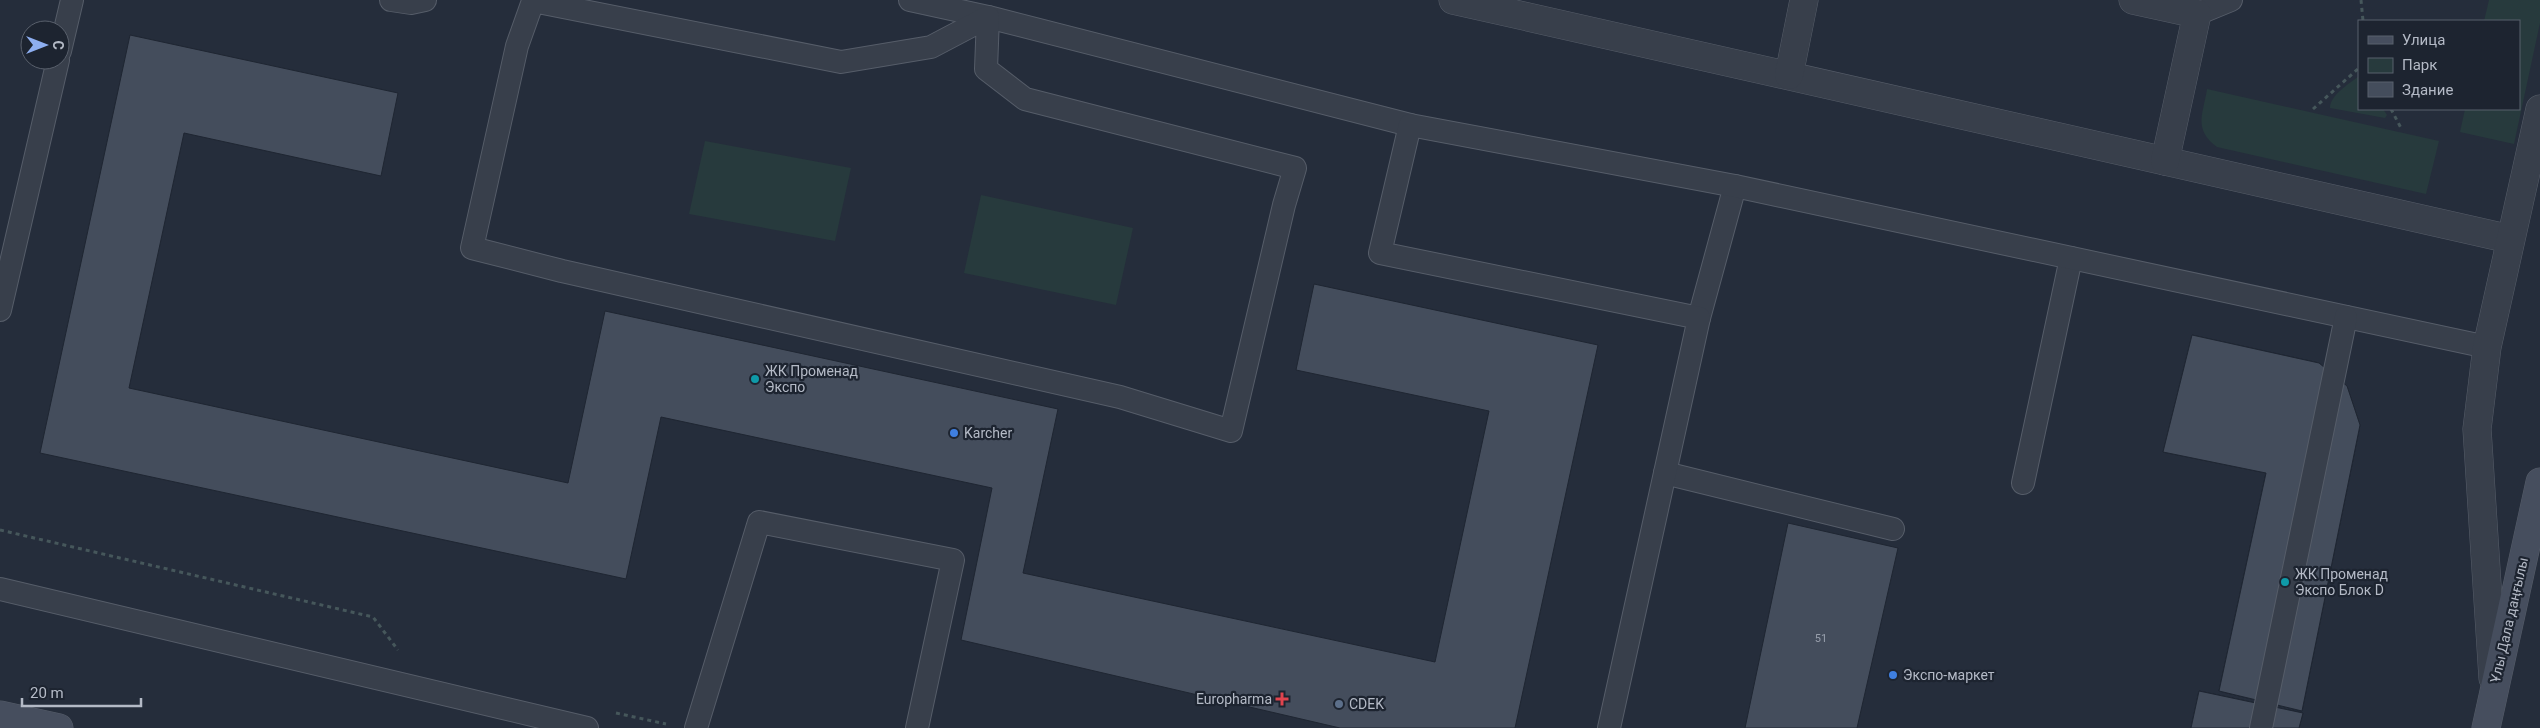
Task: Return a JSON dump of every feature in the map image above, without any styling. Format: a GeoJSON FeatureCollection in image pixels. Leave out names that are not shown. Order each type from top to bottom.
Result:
{"type":"FeatureCollection","features":[{"type":"Feature","properties":{"kind":"main road","name":"Ұлы Дала даңғылы"},"geometry":{"type":"LineString","coordinates":[[2486,728],[2540,482]]}},
{"type":"Feature","properties":{"kind":"main road"},"geometry":{"type":"LineString","coordinates":[[2472,728],[2494,685]]}},
{"type":"Feature","properties":{"kind":"main road"},"geometry":{"type":"LineString","coordinates":[[0,714],[59,728]]}},
{"type":"Feature","properties":{"kind":"street"},"geometry":{"type":"LineString","coordinates":[[1453,0],[2510,239]]}},
{"type":"Feature","properties":{"kind":"street"},"geometry":{"type":"LineString","coordinates":[[1789,75],[1804,0]]}},
{"type":"Feature","properties":{"kind":"street"},"geometry":{"type":"LineString","coordinates":[[2133,0],[2198,14],[2165,161]]}},
{"type":"Feature","properties":{"kind":"street"},"geometry":{"type":"LineString","coordinates":[[2494,685],[2477,429],[2487,347],[2540,109]]}},
{"type":"Feature","properties":{"kind":"lane"},"geometry":{"type":"LineString","coordinates":[[67,20],[72,0]]}},
{"type":"Feature","properties":{"kind":"lane"},"geometry":{"type":"LineString","coordinates":[[391,0],[411,3],[425,0]]}},
{"type":"Feature","properties":{"kind":"lane"},"geometry":{"type":"LineString","coordinates":[[910,0],[988,17],[1410,124],[1735,186],[2487,347]]}},
{"type":"Feature","properties":{"kind":"lane"},"geometry":{"type":"LineString","coordinates":[[2198,14],[2231,0]]}},
{"type":"Feature","properties":{"kind":"lane"},"geometry":{"type":"LineString","coordinates":[[534,1],[841,62],[930,47],[988,17],[986,69],[1025,99],[1295,168],[1284,205],[1232,431],[1120,397],[562,271],[472,248],[517,46],[534,1]]}},
{"type":"Feature","properties":{"kind":"lane"},"geometry":{"type":"LineString","coordinates":[[0,310],[56,70]]}},
{"type":"Feature","properties":{"kind":"lane"},"geometry":{"type":"LineString","coordinates":[[1410,124],[1380,254],[1699,318]]}},
{"type":"Feature","properties":{"kind":"lane"},"geometry":{"type":"LineString","coordinates":[[1609,728],[1699,318],[1735,186]]}},
{"type":"Feature","properties":{"kind":"lane"},"geometry":{"type":"LineString","coordinates":[[2023,483],[2071,258]]}},
{"type":"Feature","properties":{"kind":"lane"},"geometry":{"type":"LineString","coordinates":[[2261,728],[2346,316]]}},
{"type":"Feature","properties":{"kind":"lane"},"geometry":{"type":"LineString","coordinates":[[1665,473],[1893,529]]}},
{"type":"Feature","properties":{"kind":"lane"},"geometry":{"type":"LineString","coordinates":[[696,728],[759,522],[953,560],[918,728]]}},
{"type":"Feature","properties":{"kind":"lane"},"geometry":{"type":"LineString","coordinates":[[0,589],[587,728]]}},
{"type":"Feature","properties":{"kind":"path"},"geometry":{"type":"LineString","coordinates":[[2362,0],[2363,20]]}},
{"type":"Feature","properties":{"kind":"path"},"geometry":{"type":"LineString","coordinates":[[2313,109],[2358,69]]}},
{"type":"Feature","properties":{"kind":"path"},"geometry":{"type":"LineString","coordinates":[[2392,110],[2401,128]]}},
{"type":"Feature","properties":{"kind":"path"},"geometry":{"type":"LineString","coordinates":[[0,530],[374,617],[400,654]]}},
{"type":"Feature","properties":{"kind":"path"},"geometry":{"type":"LineString","coordinates":[[614,713],[673,726]]}},
{"type":"Feature","properties":{"kind":"green space"},"geometry":{"type":"Polygon","coordinates":[[[2489,0],[2540,0],[2540,23],[2514,144],[2460,132],[2465,110],[2520,110],[2520,20],[2484,20],[2489,0]]]}},
{"type":"Feature","properties":{"kind":"green space"},"geometry":{"type":"Polygon","coordinates":[[[2358,77],[2358,110],[2384,110],[2387,115],[2385,118],[2330,108],[2333,99],[2345,86],[2358,77]]]}},
{"type":"Feature","properties":{"kind":"green space"},"geometry":{"type":"Polygon","coordinates":[[[2207,89],[2439,141],[2426,194],[2217,147],[2202,128],[2202,114],[2207,89]]]}},
{"type":"Feature","properties":{"kind":"green space"},"geometry":{"type":"Polygon","coordinates":[[[705,141],[851,168],[835,241],[689,214],[705,141]]]}},
{"type":"Feature","properties":{"kind":"green space"},"geometry":{"type":"Polygon","coordinates":[[[981,195],[1133,228],[1116,305],[964,273],[981,195]]]}},
{"type":"Feature","properties":{"kind":"building","name":"ЖК Променад Экспо"},"geometry":{"type":"Polygon","coordinates":[[[130,35],[398,93],[381,176],[184,133],[129,388],[568,483],[605,311],[1058,409],[1023,573],[1435,662],[1489,411],[1296,370],[1314,284],[1598,345],[1515,728],[1340,728],[961,640],[992,488],[661,417],[626,579],[40,453],[130,35]]]}},
{"type":"Feature","properties":{"kind":"building","name":"ЖК Променад Экспо Блок D"},"geometry":{"type":"Polygon","coordinates":[[[2192,335],[2319,363],[2347,386],[2360,425],[2302,711],[2219,691],[2266,473],[2163,452],[2192,335]]]}},
{"type":"Feature","properties":{"kind":"building","name":"ЖК Променад Экспо Блок D"},"geometry":{"type":"Polygon","coordinates":[[[2192,335],[2319,363],[2347,386],[2360,425],[2302,711],[2219,691],[2266,473],[2163,452],[2192,335]]]}},
{"type":"Feature","properties":{"kind":"building"},"geometry":{"type":"Polygon","coordinates":[[[1788,523],[1898,548],[1857,728],[1745,728],[1788,523]]]}},
{"type":"Feature","properties":{"kind":"building"},"geometry":{"type":"Polygon","coordinates":[[[2199,691],[2303,713],[2299,728],[2191,728],[2199,691]]]}},
{"type":"Feature","properties":{"kind":"building"},"geometry":{"type":"Polygon","coordinates":[[[2199,691],[2303,713],[2299,728],[2191,728],[2199,691]]]}},
{"type":"Feature","properties":{"kind":"place","name":"ЖК Променад Экспо"},"geometry":{"type":"Point","coordinates":[755,379]}},
{"type":"Feature","properties":{"kind":"place","name":"Karcher"},"geometry":{"type":"Point","coordinates":[954,433]}},
{"type":"Feature","properties":{"kind":"place","name":"ЖК Променад Экспо Блок D"},"geometry":{"type":"Point","coordinates":[2285,582]}},
{"type":"Feature","properties":{"kind":"place","name":"Экспо-маркет"},"geometry":{"type":"Point","coordinates":[1893,675]}},
{"type":"Feature","properties":{"kind":"place","name":"Europharma"},"geometry":{"type":"Point","coordinates":[1282,699]}},
{"type":"Feature","properties":{"kind":"place","name":"CDEK"},"geometry":{"type":"Point","coordinates":[1339,704]}}]}
